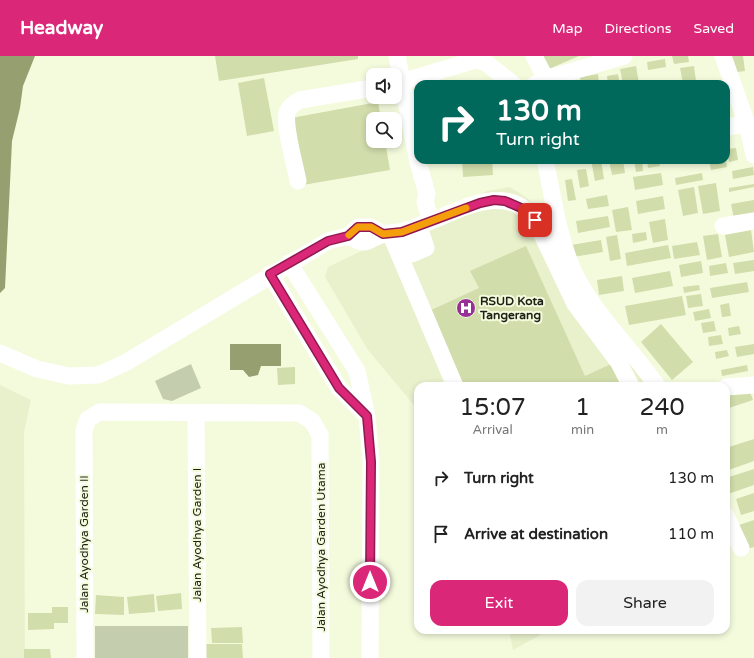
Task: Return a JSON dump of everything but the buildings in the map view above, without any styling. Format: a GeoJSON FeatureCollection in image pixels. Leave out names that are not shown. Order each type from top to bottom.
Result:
{"type":"FeatureCollection","features":[{"type":"Feature","properties":{"kind":"street"},"geometry":{"type":"LineString","coordinates":[[397,56],[398,68]]}},
{"type":"Feature","properties":{"kind":"street"},"geometry":{"type":"LineString","coordinates":[[534,56],[540,80]]}},
{"type":"Feature","properties":{"kind":"street"},"geometry":{"type":"LineString","coordinates":[[543,80],[624,56]]}},
{"type":"Feature","properties":{"kind":"street"},"geometry":{"type":"LineString","coordinates":[[723,56],[746,124],[754,155]]}},
{"type":"Feature","properties":{"kind":"street"},"geometry":{"type":"LineString","coordinates":[[402,83],[475,60],[485,62],[508,80]]}},
{"type":"Feature","properties":{"kind":"street"},"geometry":{"type":"LineString","coordinates":[[298,181],[286,122],[287,111],[292,105],[300,100],[366,89]]}},
{"type":"Feature","properties":{"kind":"street"},"geometry":{"type":"LineString","coordinates":[[402,94],[414,134]]}},
{"type":"Feature","properties":{"kind":"street"},"geometry":{"type":"LineString","coordinates":[[730,126],[746,124]]}},
{"type":"Feature","properties":{"kind":"street"},"geometry":{"type":"LineString","coordinates":[[0,353],[37,369],[69,376],[98,375],[125,363],[270,274],[328,241],[348,236],[358,227],[371,227],[392,233],[410,253],[413,254],[427,246],[433,199],[427,194],[421,164]]}},
{"type":"Feature","properties":{"kind":"street"},"geometry":{"type":"LineString","coordinates":[[546,164],[567,255],[574,271],[582,287],[654,382]]}},
{"type":"Feature","properties":{"kind":"street"},"geometry":{"type":"LineString","coordinates":[[392,233],[430,222],[480,203],[494,200],[505,201],[528,211],[535,220],[575,304],[619,363],[629,382]]}},
{"type":"Feature","properties":{"kind":"street"},"geometry":{"type":"LineString","coordinates":[[723,226],[754,221]]}},
{"type":"Feature","properties":{"kind":"street"},"geometry":{"type":"LineString","coordinates":[[392,233],[453,382]]}},
{"type":"Feature","properties":{"kind":"street"},"geometry":{"type":"LineString","coordinates":[[296,259],[356,371],[367,416],[371,462],[370,658]]}},
{"type":"Feature","properties":{"kind":"street"},"geometry":{"type":"LineString","coordinates":[[270,274],[339,388],[367,416]]}},
{"type":"Feature","properties":{"kind":"street"},"geometry":{"type":"LineString","coordinates":[[730,387],[754,385]]}},
{"type":"Feature","properties":{"kind":"street","name":"Jalan Ayodhya Garden II"},"geometry":{"type":"LineString","coordinates":[[85,658],[84,430],[88,419],[100,412],[196,413]]}},
{"type":"Feature","properties":{"kind":"street","name":"Jalan Ayodhya Garden Utama"},"geometry":{"type":"LineString","coordinates":[[196,413],[299,413],[312,421],[320,435],[321,658]]}},
{"type":"Feature","properties":{"kind":"street","name":"Jalan Ayodhya Garden I"},"geometry":{"type":"LineString","coordinates":[[196,413],[198,658]]}},
{"type":"Feature","properties":{"kind":"street"},"geometry":{"type":"LineString","coordinates":[[730,525],[741,548]]}},
{"type":"Feature","properties":{"kind":"shaded area"},"geometry":{"type":"Polygon","coordinates":[[[0,56],[35,56],[23,86],[20,108],[12,141],[5,288],[0,293],[0,56]]]}},
{"type":"Feature","properties":{"kind":"shaded area","name":"RSUD Kota Tangerang"},"geometry":{"type":"Polygon","coordinates":[[[510,187],[527,198],[538,212],[576,293],[646,382],[414,382],[414,405],[368,350],[325,277],[328,267],[487,191],[510,187]]]}},
{"type":"Feature","properties":{"kind":"shaded area"},"geometry":{"type":"Polygon","coordinates":[[[230,344],[281,344],[281,366],[261,366],[258,375],[249,377],[243,370],[230,370],[230,344]]]}},
{"type":"Feature","properties":{"kind":"shaded area"},"geometry":{"type":"Polygon","coordinates":[[[191,364],[201,388],[172,401],[163,399],[155,381],[191,364]]]}},
{"type":"Feature","properties":{"kind":"shaded area"},"geometry":{"type":"Polygon","coordinates":[[[0,385],[31,400],[24,432],[25,658],[0,658],[0,385]]]}},
{"type":"Feature","properties":{"kind":"shaded area"},"geometry":{"type":"Polygon","coordinates":[[[95,626],[188,626],[188,658],[95,658],[95,626]]]}},
{"type":"Feature","properties":{"kind":"shaded area"},"geometry":{"type":"Polygon","coordinates":[[[510,634],[542,634],[513,650],[510,634]]]}},
{"type":"Feature","properties":{"kind":"slow traffic"},"geometry":{"type":"LineString","coordinates":[[349,235],[358,227],[371,227],[383,234],[402,232],[466,208]]}},
{"type":"Feature","properties":{"kind":"place","name":"RSUD Kota Tangerang"},"geometry":{"type":"Point","coordinates":[466,308]}},
{"type":"Feature","properties":{"kind":"route"},"geometry":{"type":"LineString","coordinates":[[370,582],[371,462],[367,416],[339,388],[270,274],[328,241],[348,236],[358,227],[371,227],[383,234],[402,232],[480,203],[494,200],[505,201],[519,206],[528,211],[535,220]]}}]}
